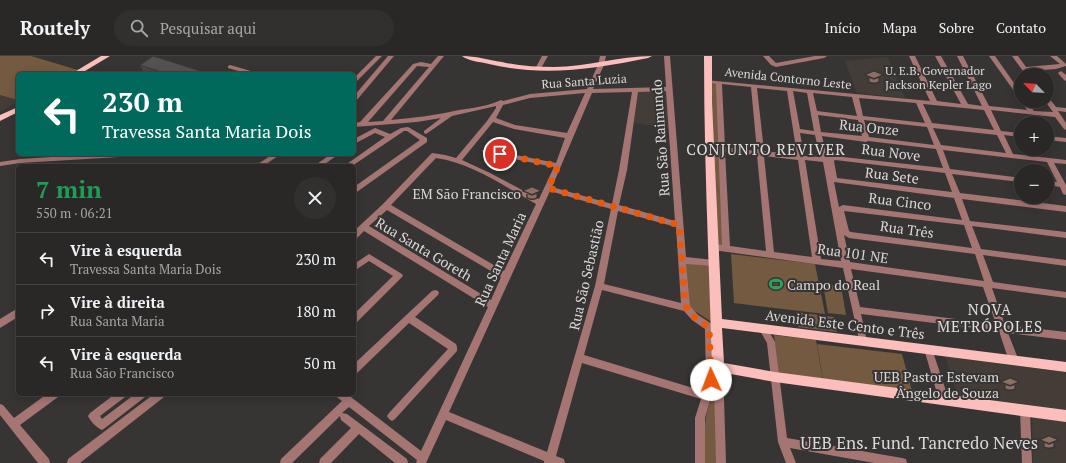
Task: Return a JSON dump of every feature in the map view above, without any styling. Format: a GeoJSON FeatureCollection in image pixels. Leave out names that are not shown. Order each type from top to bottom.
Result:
{"type":"FeatureCollection","features":[{"type":"Feature","properties":{"kind":"main road"},"geometry":{"type":"LineString","coordinates":[[78,72],[106,56]]}},
{"type":"Feature","properties":{"kind":"main road"},"geometry":{"type":"LineString","coordinates":[[84,72],[112,56]]}},
{"type":"Feature","properties":{"kind":"main road"},"geometry":{"type":"LineString","coordinates":[[466,56],[479,57],[516,67],[538,70],[566,69],[601,65],[648,56]]}},
{"type":"Feature","properties":{"kind":"main road"},"geometry":{"type":"LineString","coordinates":[[708,58],[707,81],[714,263],[714,326],[718,367],[775,377],[1066,416]]}},
{"type":"Feature","properties":{"kind":"main road"},"geometry":{"type":"LineString","coordinates":[[0,115],[16,106]]}},
{"type":"Feature","properties":{"kind":"main road"},"geometry":{"type":"LineString","coordinates":[[0,118],[16,110]]}},
{"type":"Feature","properties":{"kind":"main road","name":"Avenida Este Cento e Três"},"geometry":{"type":"LineString","coordinates":[[714,326],[763,329],[1066,367]]}},
{"type":"Feature","properties":{"kind":"street"},"geometry":{"type":"LineString","coordinates":[[356,79],[379,56]]}},
{"type":"Feature","properties":{"kind":"street"},"geometry":{"type":"LineString","coordinates":[[356,98],[391,56]]}},
{"type":"Feature","properties":{"kind":"street"},"geometry":{"type":"LineString","coordinates":[[385,123],[441,56]]}},
{"type":"Feature","properties":{"kind":"street"},"geometry":{"type":"LineString","coordinates":[[538,70],[545,56]]}},
{"type":"Feature","properties":{"kind":"street","name":"Rua Santa Maria"},"geometry":{"type":"LineString","coordinates":[[422,460],[558,166],[569,136],[590,91],[604,56]]}},
{"type":"Feature","properties":{"kind":"street","name":"Rua São Raimundo"},"geometry":{"type":"LineString","coordinates":[[667,56],[686,308]]}},
{"type":"Feature","properties":{"kind":"street"},"geometry":{"type":"LineString","coordinates":[[766,56],[773,64],[776,64],[824,56]]}},
{"type":"Feature","properties":{"kind":"street"},"geometry":{"type":"LineString","coordinates":[[938,56],[966,107]]}},
{"type":"Feature","properties":{"kind":"street"},"geometry":{"type":"LineString","coordinates":[[960,56],[1011,156]]}},
{"type":"Feature","properties":{"kind":"street"},"geometry":{"type":"LineString","coordinates":[[992,56],[1014,87]]}},
{"type":"Feature","properties":{"kind":"street"},"geometry":{"type":"LineString","coordinates":[[1015,56],[1024,68]]}},
{"type":"Feature","properties":{"kind":"street"},"geometry":{"type":"LineString","coordinates":[[1038,68],[1064,66],[1054,56]]}},
{"type":"Feature","properties":{"kind":"street"},"geometry":{"type":"LineString","coordinates":[[912,57],[935,104]]}},
{"type":"Feature","properties":{"kind":"street"},"geometry":{"type":"LineString","coordinates":[[362,124],[415,65],[421,64],[433,66]]}},
{"type":"Feature","properties":{"kind":"street"},"geometry":{"type":"LineString","coordinates":[[230,67],[249,72]]}},
{"type":"Feature","properties":{"kind":"street"},"geometry":{"type":"LineString","coordinates":[[1061,73],[1066,79]]}},
{"type":"Feature","properties":{"kind":"street","name":"Avenida Contorno Leste"},"geometry":{"type":"LineString","coordinates":[[707,81],[1032,113],[1066,110]]}},
{"type":"Feature","properties":{"kind":"street"},"geometry":{"type":"LineString","coordinates":[[719,82],[726,249]]}},
{"type":"Feature","properties":{"kind":"street"},"geometry":{"type":"LineString","coordinates":[[754,86],[770,255]]}},
{"type":"Feature","properties":{"kind":"street","name":"Rua São Sebastião"},"geometry":{"type":"LineString","coordinates":[[549,461],[599,286],[623,170],[635,89]]}},
{"type":"Feature","properties":{"kind":"street","name":"Rua Santa Luzia"},"geometry":{"type":"LineString","coordinates":[[356,125],[417,120],[478,109],[501,102],[530,96],[590,91],[670,89]]}},
{"type":"Feature","properties":{"kind":"street"},"geometry":{"type":"LineString","coordinates":[[790,90],[817,261]]}},
{"type":"Feature","properties":{"kind":"street"},"geometry":{"type":"LineString","coordinates":[[810,92],[823,157],[828,159],[840,220],[846,265],[863,341]]}},
{"type":"Feature","properties":{"kind":"street"},"geometry":{"type":"LineString","coordinates":[[855,96],[866,140]]}},
{"type":"Feature","properties":{"kind":"street"},"geometry":{"type":"LineString","coordinates":[[457,161],[492,119],[500,107],[501,102]]}},
{"type":"Feature","properties":{"kind":"street"},"geometry":{"type":"LineString","coordinates":[[919,102],[963,209],[1014,361]]}},
{"type":"Feature","properties":{"kind":"street"},"geometry":{"type":"LineString","coordinates":[[1029,108],[1032,113]]}},
{"type":"Feature","properties":{"kind":"street"},"geometry":{"type":"LineString","coordinates":[[1053,108],[1066,128]]}},
{"type":"Feature","properties":{"kind":"street"},"geometry":{"type":"LineString","coordinates":[[814,113],[1014,134]]}},
{"type":"Feature","properties":{"kind":"street"},"geometry":{"type":"LineString","coordinates":[[426,132],[450,114]]}},
{"type":"Feature","properties":{"kind":"street"},"geometry":{"type":"LineString","coordinates":[[492,119],[514,127],[569,136]]}},
{"type":"Feature","properties":{"kind":"street"},"geometry":{"type":"LineString","coordinates":[[350,164],[406,128],[426,140],[356,190]]}},
{"type":"Feature","properties":{"kind":"street"},"geometry":{"type":"LineString","coordinates":[[356,141],[375,130],[390,137]]}},
{"type":"Feature","properties":{"kind":"street","name":"Rua Onze"},"geometry":{"type":"LineString","coordinates":[[797,132],[1066,162]]}},
{"type":"Feature","properties":{"kind":"street"},"geometry":{"type":"LineString","coordinates":[[1054,139],[1066,140]]}},
{"type":"Feature","properties":{"kind":"street","name":"Rua Nove"},"geometry":{"type":"LineString","coordinates":[[722,149],[1014,179]]}},
{"type":"Feature","properties":{"kind":"street"},"geometry":{"type":"LineString","coordinates":[[485,151],[558,166]]}},
{"type":"Feature","properties":{"kind":"street"},"geometry":{"type":"LineString","coordinates":[[356,234],[386,206],[426,162],[436,154],[457,161],[540,203]]}},
{"type":"Feature","properties":{"kind":"street"},"geometry":{"type":"LineString","coordinates":[[0,164],[103,156]]}},
{"type":"Feature","properties":{"kind":"street"},"geometry":{"type":"LineString","coordinates":[[261,164],[275,156]]}},
{"type":"Feature","properties":{"kind":"street"},"geometry":{"type":"LineString","coordinates":[[320,164],[333,156]]}},
{"type":"Feature","properties":{"kind":"street","name":"Rua Sete"},"geometry":{"type":"LineString","coordinates":[[828,159],[830,160],[834,180],[838,181],[1066,209]]}},
{"type":"Feature","properties":{"kind":"street"},"geometry":{"type":"LineString","coordinates":[[1049,160],[1066,192]]}},
{"type":"Feature","properties":{"kind":"street"},"geometry":{"type":"LineString","coordinates":[[1054,184],[1062,185]]}},
{"type":"Feature","properties":{"kind":"street"},"geometry":{"type":"LineString","coordinates":[[548,188],[679,225]]}},
{"type":"Feature","properties":{"kind":"street"},"geometry":{"type":"LineString","coordinates":[[386,206],[506,276]]}},
{"type":"Feature","properties":{"kind":"street","name":"Rua Cinco"},"geometry":{"type":"LineString","coordinates":[[840,220],[840,209],[843,208],[1066,235]]}},
{"type":"Feature","properties":{"kind":"street","name":"Rua Três"},"geometry":{"type":"LineString","coordinates":[[840,220],[844,232],[849,235],[1066,263]]}},
{"type":"Feature","properties":{"kind":"street","name":"Rua Santa Goreth"},"geometry":{"type":"LineString","coordinates":[[364,228],[492,306]]}},
{"type":"Feature","properties":{"kind":"street","name":"Rua 101 NE"},"geometry":{"type":"LineString","coordinates":[[713,247],[1066,295]]}},
{"type":"Feature","properties":{"kind":"street"},"geometry":{"type":"LineString","coordinates":[[356,267],[369,257],[399,276],[356,317]]}},
{"type":"Feature","properties":{"kind":"street"},"geometry":{"type":"LineString","coordinates":[[682,260],[714,263]]}},
{"type":"Feature","properties":{"kind":"street"},"geometry":{"type":"LineString","coordinates":[[599,286],[686,308],[694,317],[714,326],[711,380],[700,418],[700,463]]}},
{"type":"Feature","properties":{"kind":"street"},"geometry":{"type":"LineString","coordinates":[[356,368],[435,293]]}},
{"type":"Feature","properties":{"kind":"street"},"geometry":{"type":"LineString","coordinates":[[856,310],[1066,336]]}},
{"type":"Feature","properties":{"kind":"street"},"geometry":{"type":"LineString","coordinates":[[0,324],[16,313]]}},
{"type":"Feature","properties":{"kind":"street"},"geometry":{"type":"LineString","coordinates":[[392,416],[453,349],[452,346],[409,318]]}},
{"type":"Feature","properties":{"kind":"street"},"geometry":{"type":"LineString","coordinates":[[763,329],[771,342],[783,442],[791,463]]}},
{"type":"Feature","properties":{"kind":"street"},"geometry":{"type":"LineString","coordinates":[[928,349],[944,400]]}},
{"type":"Feature","properties":{"kind":"street"},"geometry":{"type":"LineString","coordinates":[[579,358],[707,397]]}},
{"type":"Feature","properties":{"kind":"street"},"geometry":{"type":"LineString","coordinates":[[718,367],[721,463]]}},
{"type":"Feature","properties":{"kind":"street"},"geometry":{"type":"LineString","coordinates":[[13,424],[52,396]]}},
{"type":"Feature","properties":{"kind":"street"},"geometry":{"type":"LineString","coordinates":[[119,396],[93,416],[102,425],[139,396]]}},
{"type":"Feature","properties":{"kind":"street"},"geometry":{"type":"LineString","coordinates":[[72,463],[158,396]]}},
{"type":"Feature","properties":{"kind":"street"},"geometry":{"type":"LineString","coordinates":[[342,396],[422,460]]}},
{"type":"Feature","properties":{"kind":"street"},"geometry":{"type":"LineString","coordinates":[[285,463],[348,401]]}},
{"type":"Feature","properties":{"kind":"street"},"geometry":{"type":"LineString","coordinates":[[0,408],[45,463]]}},
{"type":"Feature","properties":{"kind":"street"},"geometry":{"type":"LineString","coordinates":[[1025,410],[1027,463]]}},
{"type":"Feature","properties":{"kind":"street"},"geometry":{"type":"LineString","coordinates":[[444,414],[549,461],[560,463]]}},
{"type":"Feature","properties":{"kind":"street"},"geometry":{"type":"LineString","coordinates":[[344,417],[399,462]]}},
{"type":"Feature","properties":{"kind":"street"},"geometry":{"type":"LineString","coordinates":[[324,463],[358,428]]}},
{"type":"Feature","properties":{"kind":"street"},"geometry":{"type":"LineString","coordinates":[[783,442],[902,463]]}},
{"type":"Feature","properties":{"kind":"shaded area"},"geometry":{"type":"Polygon","coordinates":[[[0,56],[31,56],[78,70],[74,72],[16,72],[16,99],[0,95],[0,56]]]}},
{"type":"Feature","properties":{"kind":"shaded area","name":"U. E.B. Governador Jackson Kepler Lago"},"geometry":{"type":"Polygon","coordinates":[[[888,57],[905,98],[857,93],[845,61],[888,57]]]}},
{"type":"Feature","properties":{"kind":"shaded area"},"geometry":{"type":"Polygon","coordinates":[[[709,83],[717,84],[724,246],[716,245],[709,83]]]}},
{"type":"Feature","properties":{"kind":"shaded area"},"geometry":{"type":"Polygon","coordinates":[[[637,91],[667,91],[669,128],[634,123],[637,91]]]}},
{"type":"Feature","properties":{"kind":"shaded area"},"geometry":{"type":"Polygon","coordinates":[[[0,95],[16,99],[16,103],[0,112],[0,95]]]}},
{"type":"Feature","properties":{"kind":"shaded area","name":"Campo do Real"},"geometry":{"type":"Polygon","coordinates":[[[731,254],[815,264],[825,314],[734,303],[731,254]]]}},
{"type":"Feature","properties":{"kind":"shaded area"},"geometry":{"type":"Polygon","coordinates":[[[685,262],[709,264],[712,322],[688,307],[685,262]]]}},
{"type":"Feature","properties":{"kind":"shaded area"},"geometry":{"type":"Polygon","coordinates":[[[823,284],[841,286],[846,315],[828,313],[823,284]]]}},
{"type":"Feature","properties":{"kind":"shaded area"},"geometry":{"type":"Polygon","coordinates":[[[796,312],[834,317],[837,332],[798,327],[796,312]]]}},
{"type":"Feature","properties":{"kind":"shaded area"},"geometry":{"type":"Polygon","coordinates":[[[774,335],[816,340],[823,381],[779,376],[774,335]]]}},
{"type":"Feature","properties":{"kind":"shaded area"},"geometry":{"type":"Polygon","coordinates":[[[817,344],[902,354],[912,391],[823,379],[817,344]]]}},
{"type":"Feature","properties":{"kind":"shaded area","name":"UEB Pastor Estevam Ângelo de Souza"},"geometry":{"type":"Polygon","coordinates":[[[945,356],[1066,372],[1066,411],[958,396],[945,356]]]}},
{"type":"Feature","properties":{"kind":"shaded area"},"geometry":{"type":"Polygon","coordinates":[[[714,392],[717,463],[705,463],[706,419],[710,401],[714,392]]]}},
{"type":"Feature","properties":{"kind":"shaded area","name":"UEB Ens. Fund. Tancredo Neves"},"geometry":{"type":"Polygon","coordinates":[[[1032,416],[1066,421],[1066,463],[1033,463],[1032,416]]]}},
{"type":"Feature","properties":{"kind":"building"},"geometry":{"type":"Polygon","coordinates":[[[153,56],[204,72],[161,72],[140,65],[153,56]]]}},
{"type":"Feature","properties":{"kind":"place","name":"U. E.B. Governador Jackson Kepler Lago"},"geometry":{"type":"Point","coordinates":[874,77]}},
{"type":"Feature","properties":{"kind":"place","name":"EM São Francisco"},"geometry":{"type":"Point","coordinates":[532,193]}},
{"type":"Feature","properties":{"kind":"place","name":"Campo do Real"},"geometry":{"type":"Point","coordinates":[776,284]}},
{"type":"Feature","properties":{"kind":"place","name":"UEB Pastor Estevam Ângelo de Souza"},"geometry":{"type":"Point","coordinates":[1010,384]}},
{"type":"Feature","properties":{"kind":"place","name":"UEB Ens. Fund. Tancredo Neves"},"geometry":{"type":"Point","coordinates":[1049,442]}},
{"type":"Feature","properties":{"kind":"district","name":"CONJUNTO REVIVER"},"geometry":{"type":"Point","coordinates":[766,149]}},
{"type":"Feature","properties":{"kind":"district","name":"NOVA METRÓPOLES"},"geometry":{"type":"Point","coordinates":[990,318]}},
{"type":"Feature","properties":{"kind":"route"},"geometry":{"type":"LineString","coordinates":[[500,154],[558,166],[548,188],[679,225],[686,308],[694,317],[709,327],[711,380]]}}]}
